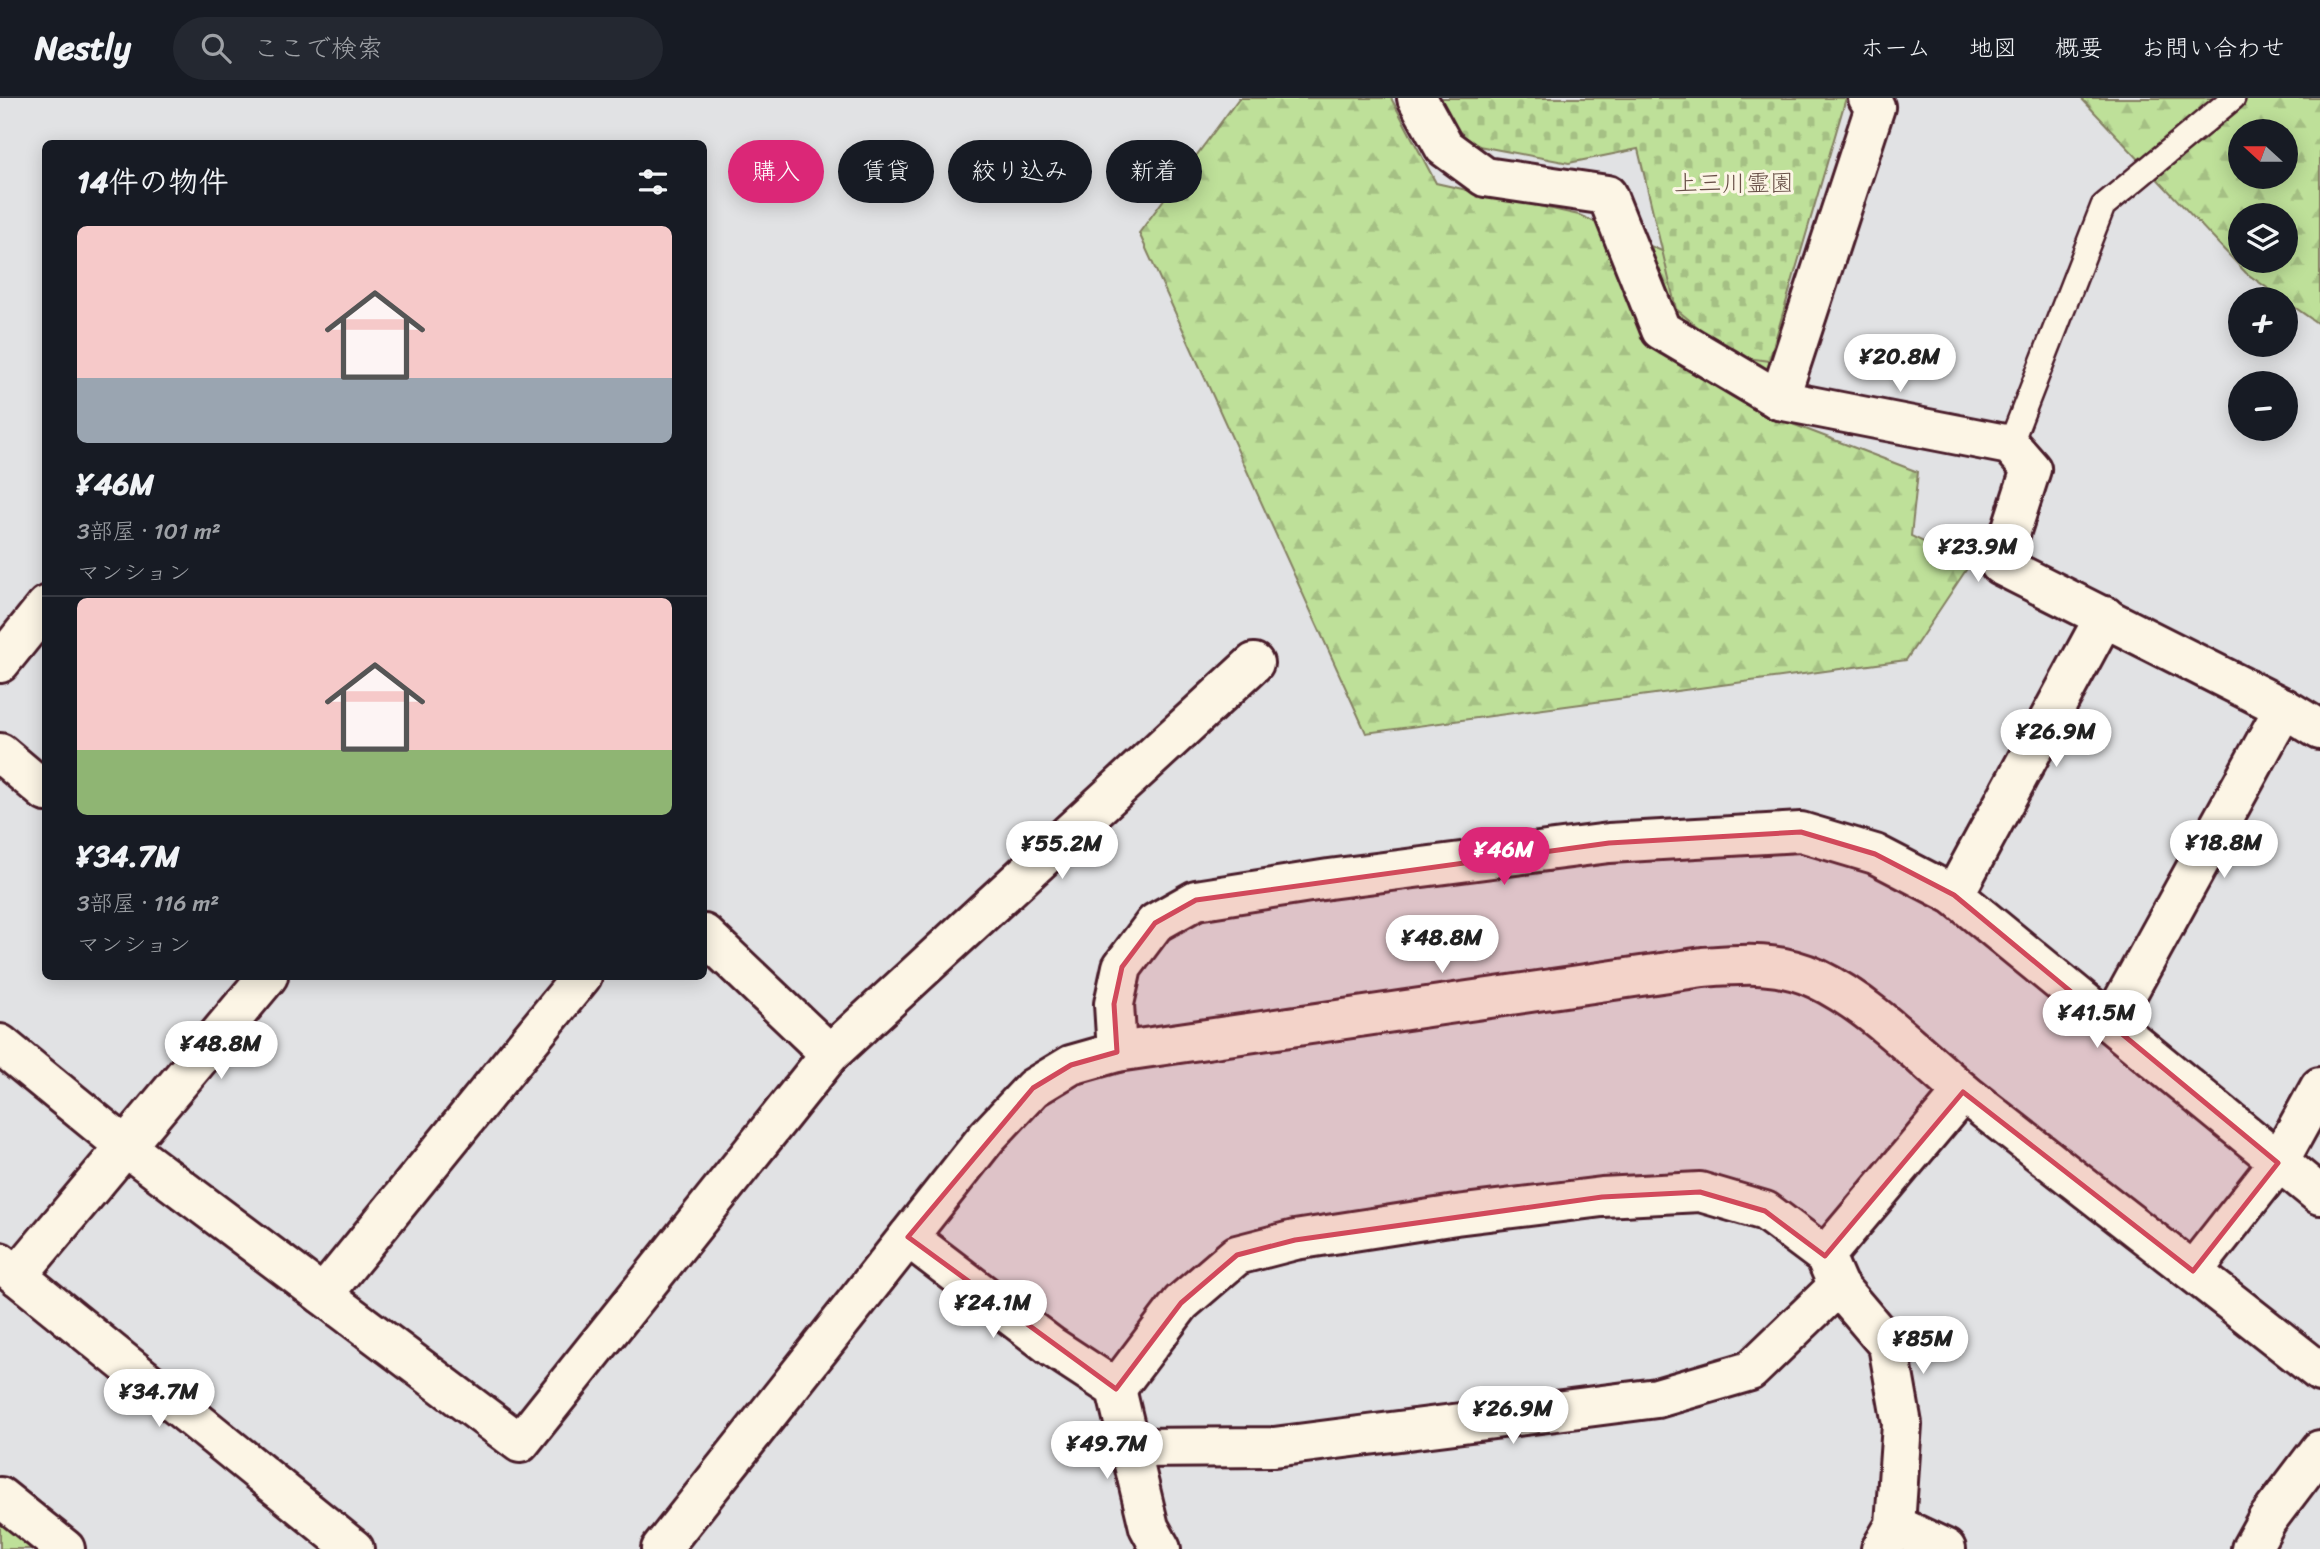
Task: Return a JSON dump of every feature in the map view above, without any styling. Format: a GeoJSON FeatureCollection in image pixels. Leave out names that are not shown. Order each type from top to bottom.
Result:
{"type":"FeatureCollection","features":[{"type":"Feature","properties":{"kind":"street"},"geometry":{"type":"LineString","coordinates":[[1418,98],[1444,147],[1485,177],[1607,195],[1661,330],[1779,400],[2010,446],[2031,469],[2000,565],[2284,708],[2320,730]]}},
{"type":"Feature","properties":{"kind":"street"},"geometry":{"type":"LineString","coordinates":[[1779,400],[1875,107],[1868,98]]}},
{"type":"Feature","properties":{"kind":"street"},"geometry":{"type":"LineString","coordinates":[[0,663],[42,611]]}},
{"type":"Feature","properties":{"kind":"street"},"geometry":{"type":"LineString","coordinates":[[1954,895],[2105,616]]}},
{"type":"Feature","properties":{"kind":"street"},"geometry":{"type":"LineString","coordinates":[[0,1044],[127,1148],[520,1443],[830,1054],[1254,663]]}},
{"type":"Feature","properties":{"kind":"street"},"geometry":{"type":"LineString","coordinates":[[2111,1023],[2284,708]]}},
{"type":"Feature","properties":{"kind":"street"},"geometry":{"type":"LineString","coordinates":[[0,753],[42,789]]}},
{"type":"Feature","properties":{"kind":"street"},"geometry":{"type":"LineString","coordinates":[[1117,1052],[1114,1004],[1122,967],[1155,923],[1196,900],[1329,879],[1609,843],[1801,832],[1875,855],[1954,895],[2277,1163],[2320,1195]]}},
{"type":"Feature","properties":{"kind":"street"},"geometry":{"type":"LineString","coordinates":[[707,937],[830,1054]]}},
{"type":"Feature","properties":{"kind":"street"},"geometry":{"type":"LineString","coordinates":[[661,1549],[987,1137],[1032,1088],[1071,1065],[1117,1052],[1703,967],[1753,963],[1784,966],[1819,980],[1852,1000],[1964,1092],[2320,1372]]}},
{"type":"Feature","properties":{"kind":"street"},"geometry":{"type":"LineString","coordinates":[[262,980],[127,1148],[9,1269],[354,1549]]}},
{"type":"Feature","properties":{"kind":"street"},"geometry":{"type":"LineString","coordinates":[[323,1295],[579,980]]}},
{"type":"Feature","properties":{"kind":"street"},"geometry":{"type":"LineString","coordinates":[[2193,1272],[2277,1163],[2320,1087]]}},
{"type":"Feature","properties":{"kind":"street"},"geometry":{"type":"LineString","coordinates":[[1129,1448],[1274,1447],[1657,1398],[1750,1371],[1831,1271],[1964,1092]]}},
{"type":"Feature","properties":{"kind":"street"},"geometry":{"type":"LineString","coordinates":[[1116,1389],[1181,1303],[1237,1255],[1295,1241],[1602,1196],[1700,1192],[1765,1211],[1831,1271],[1888,1345],[1902,1424],[1888,1537],[1946,1549]]}},
{"type":"Feature","properties":{"kind":"street"},"geometry":{"type":"LineString","coordinates":[[908,1237],[1052,1347],[1116,1389],[1149,1527],[1161,1549]]}},
{"type":"Feature","properties":{"kind":"street"},"geometry":{"type":"LineString","coordinates":[[2251,1549],[2267,1520],[2320,1450]]}},
{"type":"Feature","properties":{"kind":"street"},"geometry":{"type":"LineString","coordinates":[[0,1497],[65,1549]]}},
{"type":"Feature","properties":{"kind":"lane"},"geometry":{"type":"LineString","coordinates":[[2010,446],[2103,206],[2233,98]]}},
{"type":"Feature","properties":{"kind":"highlighted area"},"geometry":{"type":"Polygon","coordinates":[[[1801,832],[1875,854],[1954,895],[2278,1163],[2193,1271],[1963,1092],[1825,1256],[1765,1211],[1700,1192],[1602,1197],[1295,1240],[1237,1255],[1181,1303],[1116,1389],[908,1237],[1033,1088],[1071,1065],[1117,1052],[1114,1004],[1122,967],[1155,923],[1196,900],[1609,843],[1801,832]]]}},
{"type":"Feature","properties":{"kind":"green space"},"geometry":{"type":"Polygon","coordinates":[[[1239,98],[1391,98],[1436,183],[1579,215],[1791,307],[1782,420],[1918,472],[1911,536],[1970,564],[1906,660],[1366,733],[1139,233],[1161,203],[1202,203],[1202,148],[1239,98]]]}},
{"type":"Feature","properties":{"kind":"green space","name":"上三川霊園"},"geometry":{"type":"Polygon","coordinates":[[[1438,98],[1846,98],[1769,361],[1733,356],[1676,309],[1638,149],[1569,163],[1463,143],[1438,98]]]}},
{"type":"Feature","properties":{"kind":"green space"},"geometry":{"type":"Polygon","coordinates":[[[2081,98],[2320,98],[2320,325],[2298,310],[2298,287],[2266,287],[2246,273],[2298,273],[2298,203],[2228,203],[2228,254],[2081,98]]]}},
{"type":"Feature","properties":{"kind":"green space"},"geometry":{"type":"Polygon","coordinates":[[[0,1523],[32,1549],[0,1549],[0,1523]]]}}]}
